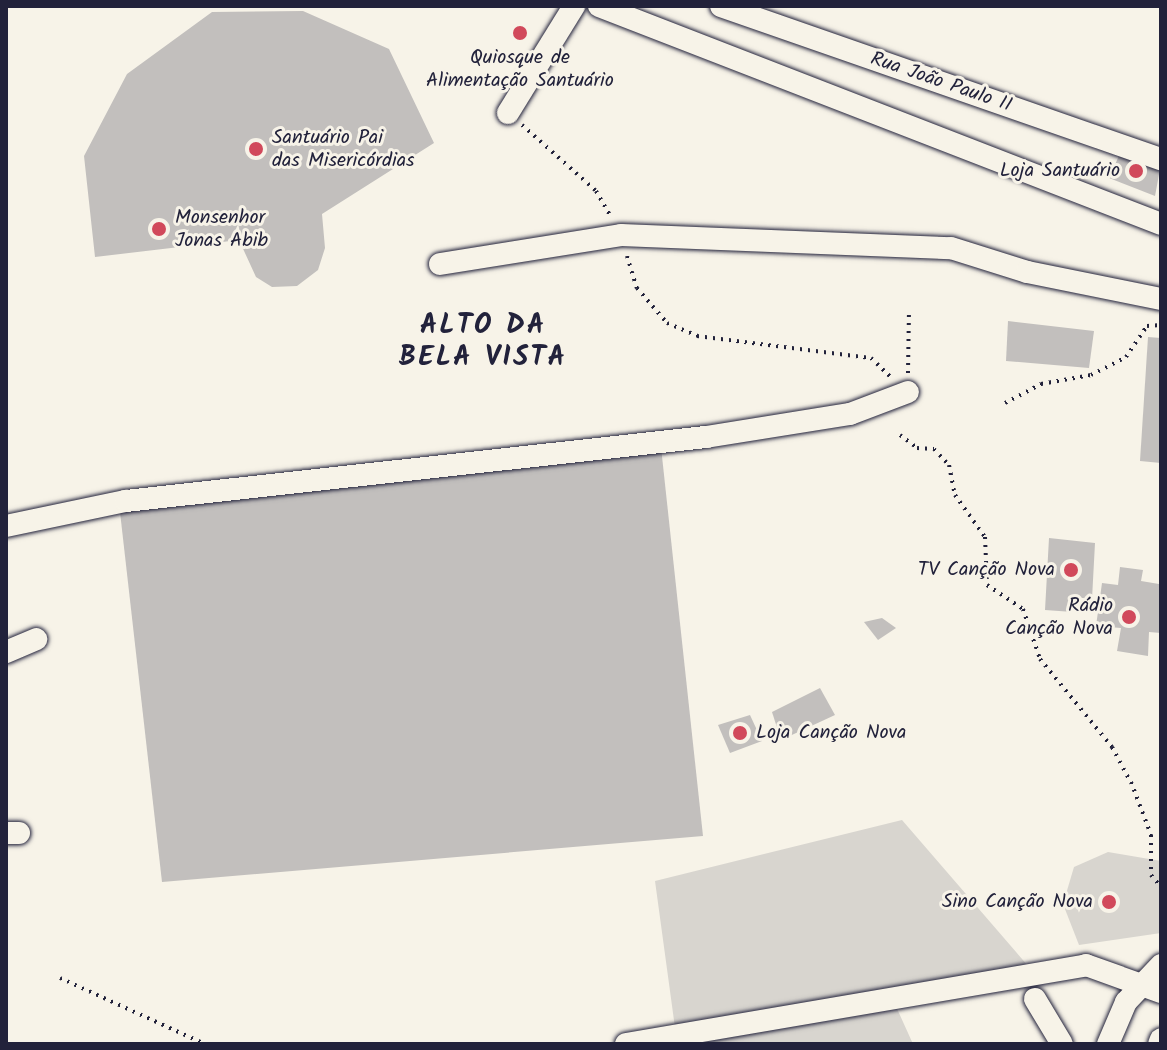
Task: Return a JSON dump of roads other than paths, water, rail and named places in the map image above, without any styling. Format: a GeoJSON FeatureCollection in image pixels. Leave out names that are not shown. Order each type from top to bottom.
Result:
{"type":"FeatureCollection","features":[{"type":"Feature","properties":{"kind":"street"},"geometry":{"type":"LineString","coordinates":[[508,113],[574,6]]}},
{"type":"Feature","properties":{"kind":"street"},"geometry":{"type":"LineString","coordinates":[[599,6],[1161,224]]}},
{"type":"Feature","properties":{"kind":"street","name":"Rua João Paulo II"},"geometry":{"type":"LineString","coordinates":[[721,6],[764,13],[1161,159]]}},
{"type":"Feature","properties":{"kind":"street"},"geometry":{"type":"LineString","coordinates":[[440,264],[621,235],[951,248],[1027,272],[1161,299]]}},
{"type":"Feature","properties":{"kind":"street"},"geometry":{"type":"LineString","coordinates":[[6,526],[126,501],[706,437],[850,414],[908,392]]}},
{"type":"Feature","properties":{"kind":"street"},"geometry":{"type":"LineString","coordinates":[[6,652],[36,639]]}},
{"type":"Feature","properties":{"kind":"street"},"geometry":{"type":"LineString","coordinates":[[1108,1044],[1116,1019],[1151,988],[1159,964]]}},
{"type":"Feature","properties":{"kind":"street"},"geometry":{"type":"LineString","coordinates":[[626,1044],[1086,965],[1151,988]]}},
{"type":"Feature","properties":{"kind":"street"},"geometry":{"type":"LineString","coordinates":[[1035,999],[1062,1044]]}},
{"type":"Feature","properties":{"kind":"place","name":"Quiosque de Alimentação Santuário"},"geometry":{"type":"Point","coordinates":[520,33]}},
{"type":"Feature","properties":{"kind":"place","name":"Santuário Pai das Misericórdias"},"geometry":{"type":"Point","coordinates":[256,149]}},
{"type":"Feature","properties":{"kind":"place","name":"Loja Santuário"},"geometry":{"type":"Point","coordinates":[1136,171]}},
{"type":"Feature","properties":{"kind":"place","name":"Monsenhor Jonas Abib"},"geometry":{"type":"Point","coordinates":[159,229]}},
{"type":"Feature","properties":{"kind":"place","name":"TV Canção Nova"},"geometry":{"type":"Point","coordinates":[1071,570]}},
{"type":"Feature","properties":{"kind":"place","name":"Rádio Canção Nova"},"geometry":{"type":"Point","coordinates":[1129,617]}},
{"type":"Feature","properties":{"kind":"place","name":"Loja Canção Nova"},"geometry":{"type":"Point","coordinates":[740,733]}},
{"type":"Feature","properties":{"kind":"place","name":"Sino Canção Nova"},"geometry":{"type":"Point","coordinates":[1109,902]}},
{"type":"Feature","properties":{"kind":"district","name":"ALTO DA BELA VISTA"},"geometry":{"type":"Point","coordinates":[483,342]}}]}
